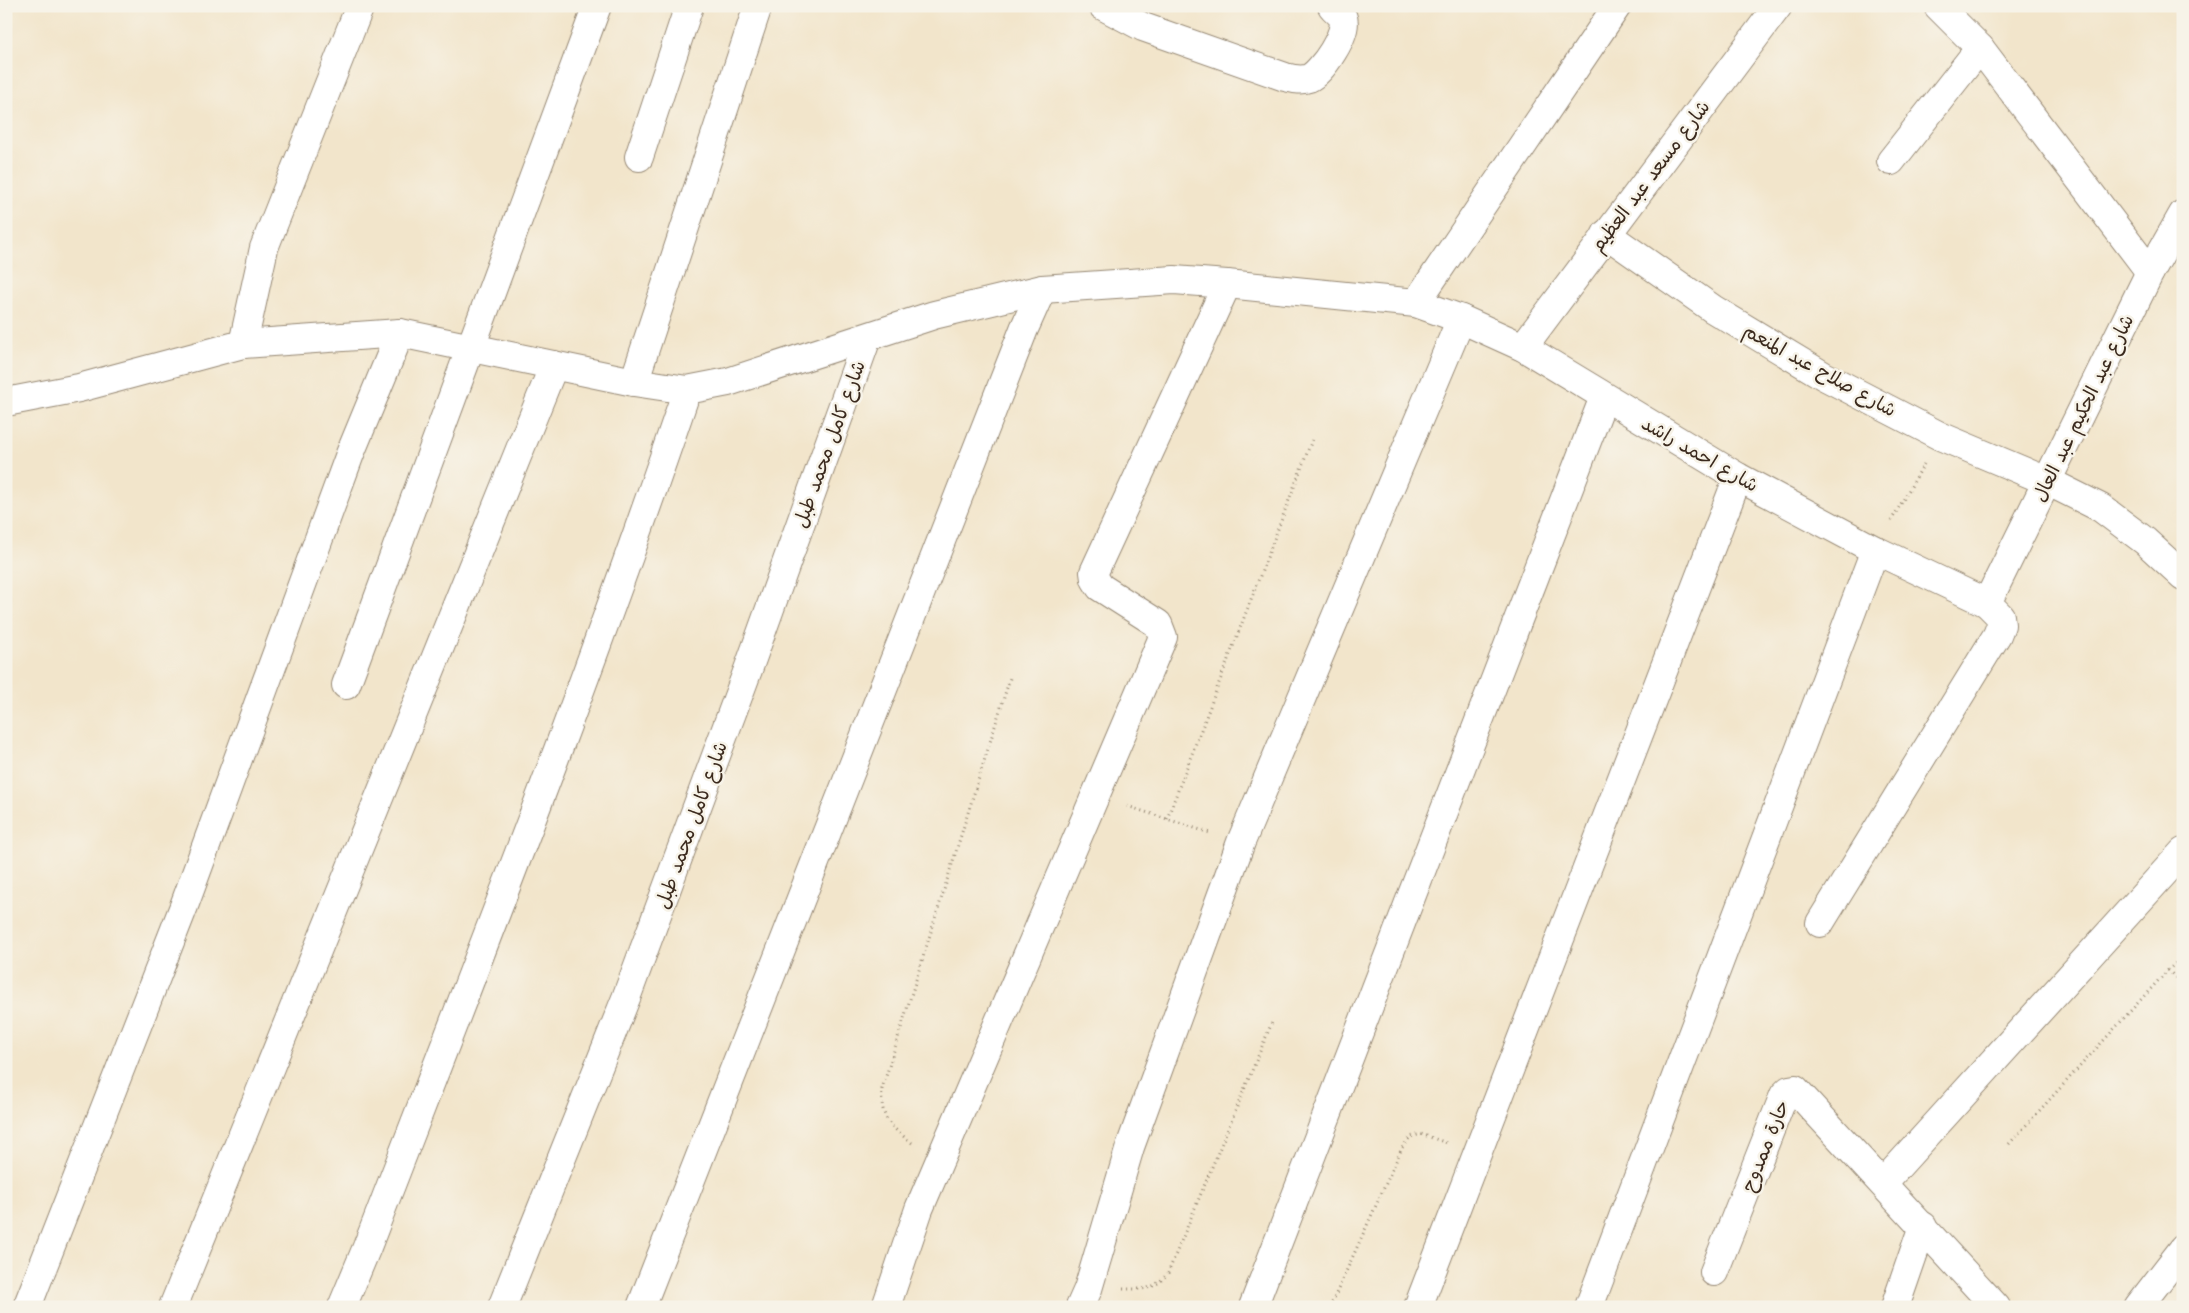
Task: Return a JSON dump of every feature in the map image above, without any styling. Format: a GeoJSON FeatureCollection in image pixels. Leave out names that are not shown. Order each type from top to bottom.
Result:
{"type":"FeatureCollection","features":[{"type":"Feature","properties":{"kind":"street"},"geometry":{"type":"LineString","coordinates":[[243,344],[264,248],[360,6]]}},
{"type":"Feature","properties":{"kind":"street"},"geometry":{"type":"LineString","coordinates":[[346,685],[597,6]]}},
{"type":"Feature","properties":{"kind":"street"},"geometry":{"type":"LineString","coordinates":[[639,157],[690,6]]}},
{"type":"Feature","properties":{"kind":"street"},"geometry":{"type":"LineString","coordinates":[[634,382],[758,6]]}},
{"type":"Feature","properties":{"kind":"street"},"geometry":{"type":"LineString","coordinates":[[1102,6],[1143,27],[1298,80],[1308,78],[1316,73],[1341,39],[1344,29],[1343,18],[1332,6]]}},
{"type":"Feature","properties":{"kind":"street"},"geometry":{"type":"LineString","coordinates":[[1416,303],[1617,6]]}},
{"type":"Feature","properties":{"kind":"street","name":"شارع مسعد عبد العظيم"},"geometry":{"type":"LineString","coordinates":[[1523,347],[1778,6]]}},
{"type":"Feature","properties":{"kind":"street"},"geometry":{"type":"LineString","coordinates":[[1938,6],[1980,48],[2150,272]]}},
{"type":"Feature","properties":{"kind":"street"},"geometry":{"type":"LineString","coordinates":[[1891,161],[1980,48]]}},
{"type":"Feature","properties":{"kind":"street","name":"شارع عبد الحكيم عبد العال"},"geometry":{"type":"LineString","coordinates":[[1987,603],[2150,272],[2183,214]]}},
{"type":"Feature","properties":{"kind":"street","name":"شارع صلاح عبد المنعم"},"geometry":{"type":"LineString","coordinates":[[1606,234],[1728,319],[1824,376],[1940,436],[2047,482],[2101,508],[2145,541],[2183,576]]}},
{"type":"Feature","properties":{"kind":"street","name":"شارع احمد راشد"},"geometry":{"type":"LineString","coordinates":[[6,402],[79,388],[243,344],[400,333],[634,382],[687,390],[728,382],[934,315],[1042,289],[1174,280],[1416,303],[1462,319],[1523,347],[1738,477],[1875,550],[1987,603]]}},
{"type":"Feature","properties":{"kind":"street"},"geometry":{"type":"LineString","coordinates":[[886,1307],[919,1209],[937,1164],[1162,637],[1158,624],[1100,586],[1095,579],[1094,572],[1227,284]]}},
{"type":"Feature","properties":{"kind":"street"},"geometry":{"type":"LineString","coordinates":[[641,1307],[1024,329],[1042,289]]}},
{"type":"Feature","properties":{"kind":"street"},"geometry":{"type":"LineString","coordinates":[[1084,1298],[1130,1147],[1241,842],[1462,319]]}},
{"type":"Feature","properties":{"kind":"street"},"geometry":{"type":"LineString","coordinates":[[27,1307],[184,906],[350,454],[400,333]]}},
{"type":"Feature","properties":{"kind":"street","name":"شارع كامل محمد طبل"},"geometry":{"type":"LineString","coordinates":[[502,1307],[626,998],[750,667],[867,338]]}},
{"type":"Feature","properties":{"kind":"street"},"geometry":{"type":"LineString","coordinates":[[173,1307],[554,365]]}},
{"type":"Feature","properties":{"kind":"street"},"geometry":{"type":"LineString","coordinates":[[342,1307],[371,1237],[544,788],[639,532],[687,390]]}},
{"type":"Feature","properties":{"kind":"street"},"geometry":{"type":"LineString","coordinates":[[1253,1307],[1604,397]]}},
{"type":"Feature","properties":{"kind":"street"},"geometry":{"type":"LineString","coordinates":[[1418,1307],[1738,477]]}},
{"type":"Feature","properties":{"kind":"street"},"geometry":{"type":"LineString","coordinates":[[1589,1307],[1875,550]]}},
{"type":"Feature","properties":{"kind":"street"},"geometry":{"type":"LineString","coordinates":[[1820,923],[1998,635],[2001,625],[2000,616],[1987,603]]}},
{"type":"Feature","properties":{"kind":"street"},"geometry":{"type":"LineString","coordinates":[[1996,1307],[1884,1183],[2183,852]]}},
{"type":"Feature","properties":{"kind":"street","name":"حارة ممدوح"},"geometry":{"type":"LineString","coordinates":[[1714,1272],[1784,1095],[1789,1090],[1795,1089],[1800,1092],[1884,1183]]}},
{"type":"Feature","properties":{"kind":"street"},"geometry":{"type":"LineString","coordinates":[[1895,1307],[1923,1226]]}},
{"type":"Feature","properties":{"kind":"street"},"geometry":{"type":"LineString","coordinates":[[2138,1307],[2183,1250]]}},
{"type":"Feature","properties":{"kind":"path"},"geometry":{"type":"LineString","coordinates":[[1875,550],[1940,436]]}},
{"type":"Feature","properties":{"kind":"path"},"geometry":{"type":"LineString","coordinates":[[1167,819],[1312,440]]}},
{"type":"Feature","properties":{"kind":"path"},"geometry":{"type":"LineString","coordinates":[[937,1164],[891,1126],[881,1104],[882,1089],[1010,678]]}},
{"type":"Feature","properties":{"kind":"path"},"geometry":{"type":"LineString","coordinates":[[1094,795],[1241,842]]}},
{"type":"Feature","properties":{"kind":"path"},"geometry":{"type":"LineString","coordinates":[[2010,1144],[2168,970],[2183,957]]}},
{"type":"Feature","properties":{"kind":"path"},"geometry":{"type":"LineString","coordinates":[[2168,970],[2183,985]]}},
{"type":"Feature","properties":{"kind":"path"},"geometry":{"type":"LineString","coordinates":[[1084,1298],[1147,1289],[1159,1284],[1168,1273],[1273,1020]]}},
{"type":"Feature","properties":{"kind":"path"},"geometry":{"type":"LineString","coordinates":[[1330,1307],[1402,1148],[1410,1137],[1421,1134],[1478,1154]]}}]}
